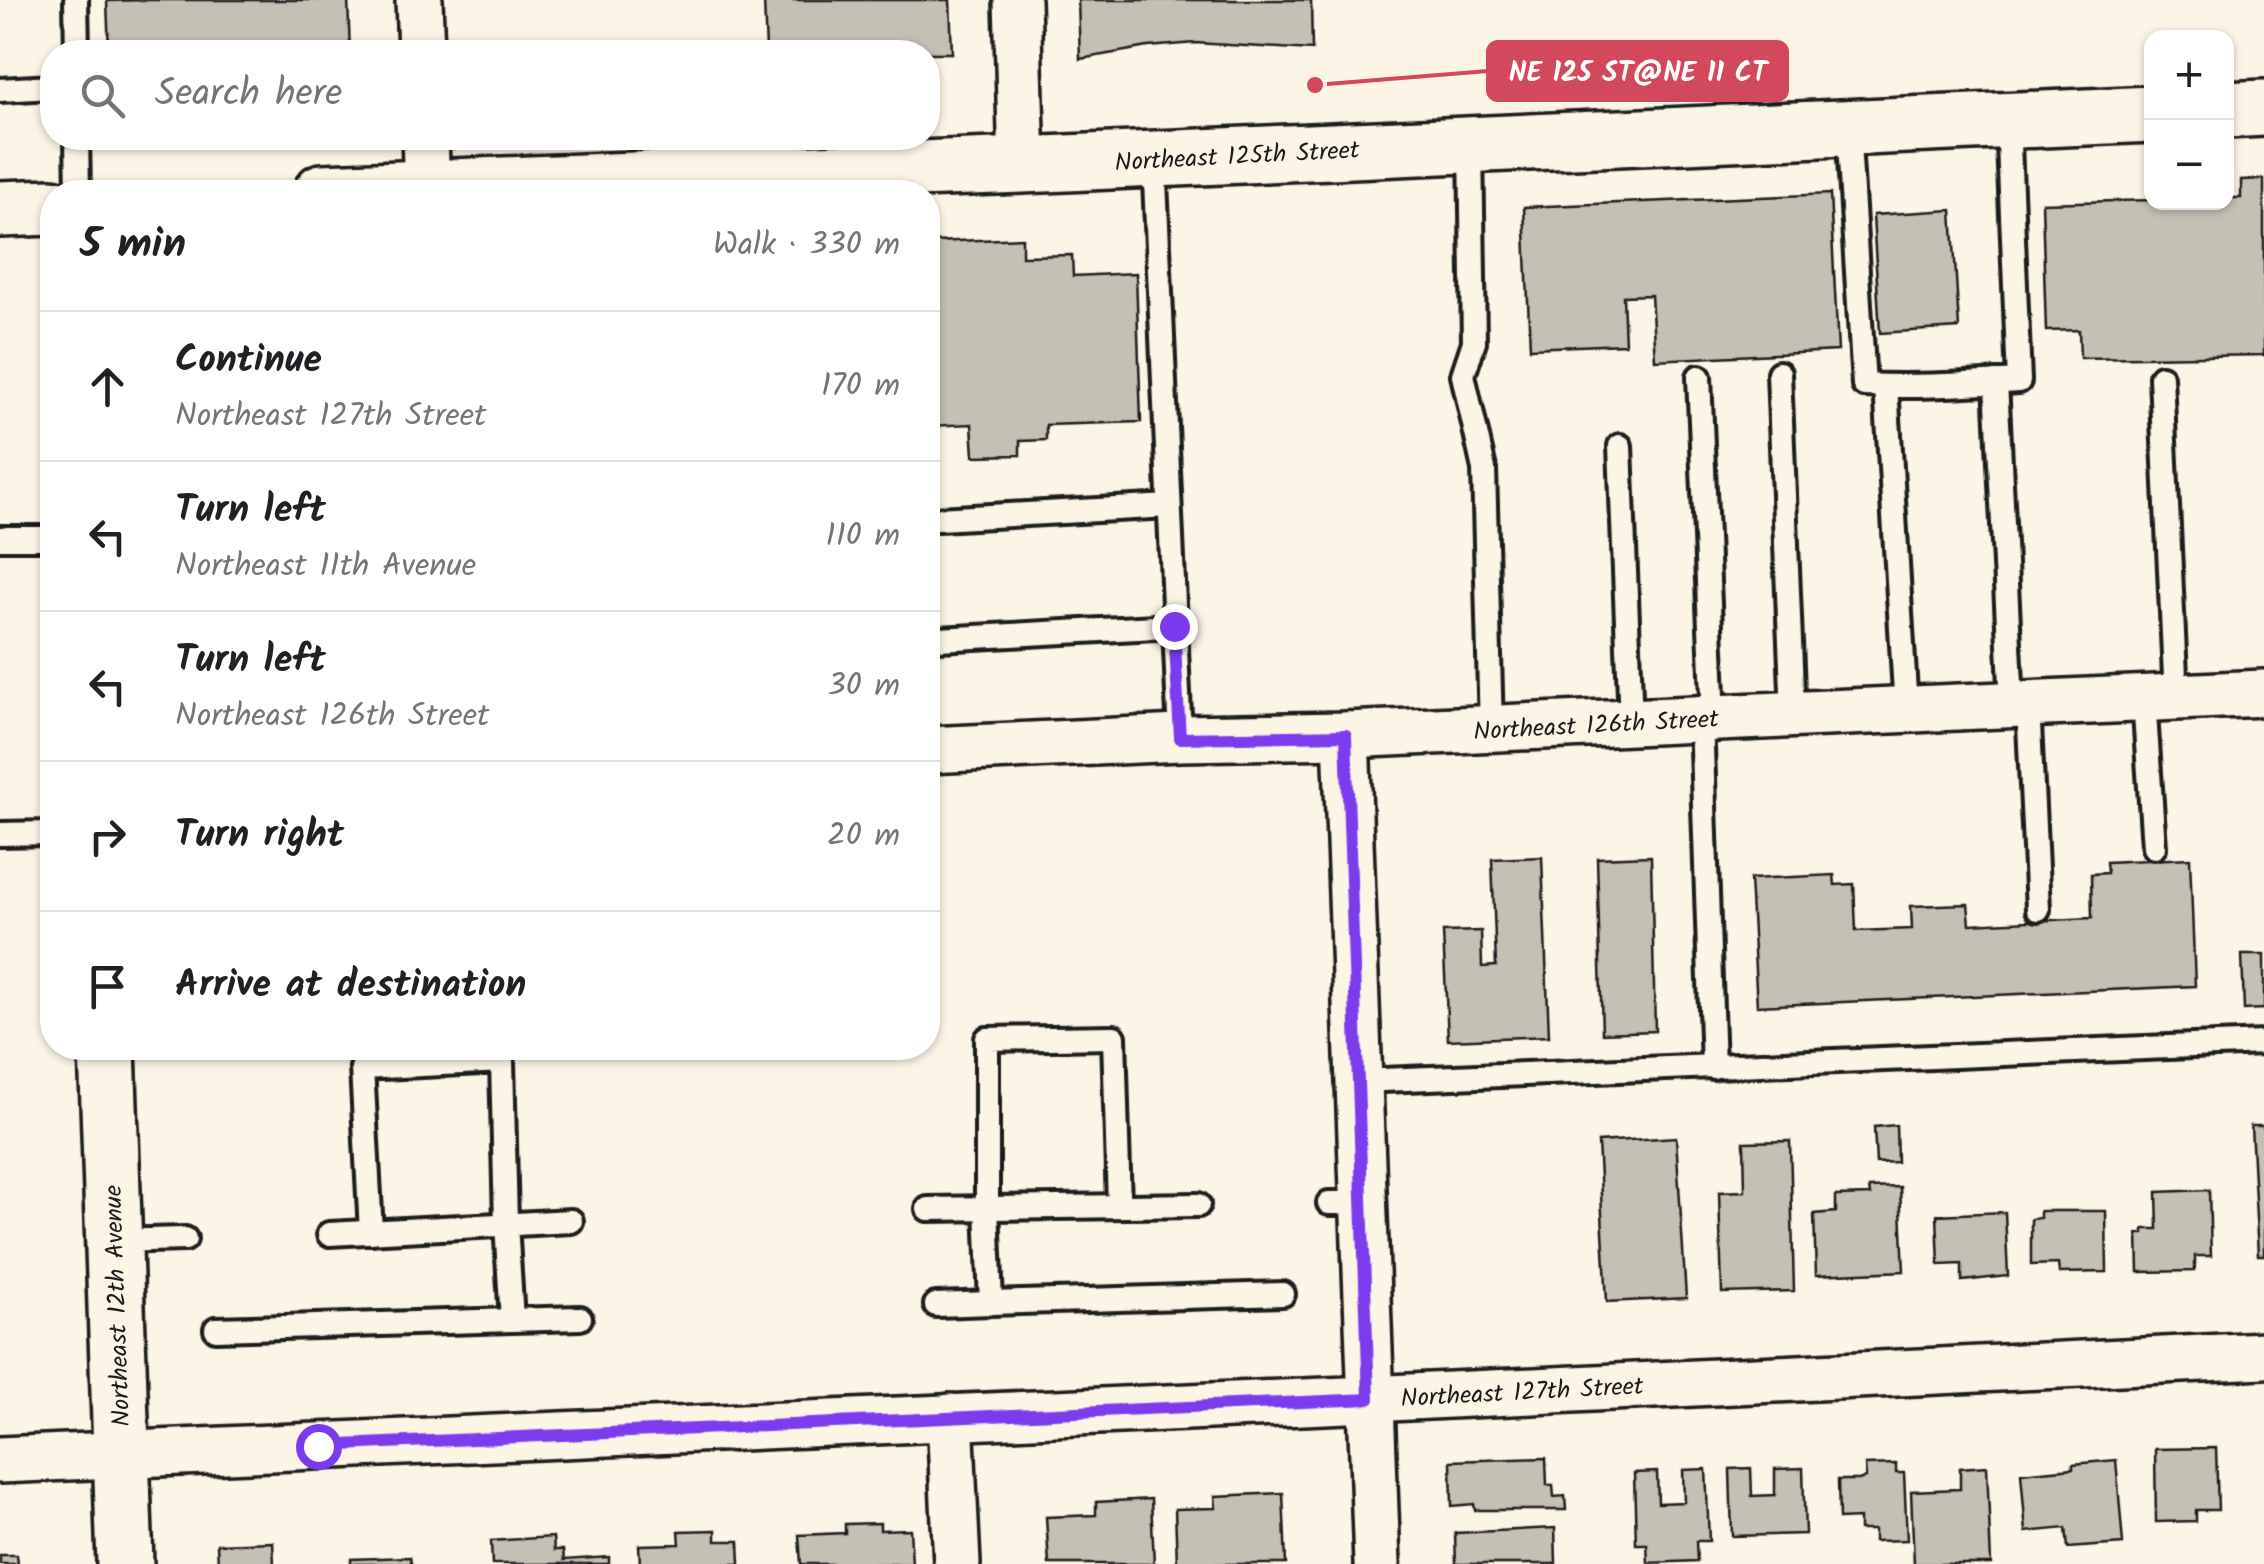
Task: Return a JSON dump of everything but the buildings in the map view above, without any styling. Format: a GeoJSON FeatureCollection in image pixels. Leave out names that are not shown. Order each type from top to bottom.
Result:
{"type":"FeatureCollection","features":[{"type":"Feature","properties":{"kind":"main road"},"geometry":{"type":"LineString","coordinates":[[2234,110],[2264,108]]}},
{"type":"Feature","properties":{"kind":"main road","name":"Northeast 125th Street"},"geometry":{"type":"LineString","coordinates":[[846,180],[1154,158],[2144,114]]}},
{"type":"Feature","properties":{"kind":"main road","name":"Northeast 125th Street"},"geometry":{"type":"LineString","coordinates":[[364,180],[426,162],[783,180]]}},
{"type":"Feature","properties":{"kind":"main road"},"geometry":{"type":"LineString","coordinates":[[0,209],[40,207]]}},
{"type":"Feature","properties":{"kind":"main road","name":"Northeast 12th Avenue"},"geometry":{"type":"LineString","coordinates":[[107,1060],[125,1564]]}},
{"type":"Feature","properties":{"kind":"street"},"geometry":{"type":"LineString","coordinates":[[419,0],[421,40]]}},
{"type":"Feature","properties":{"kind":"street"},"geometry":{"type":"LineString","coordinates":[[1016,0],[1022,165]]}},
{"type":"Feature","properties":{"kind":"street","name":"Northeast 126th Street"},"geometry":{"type":"LineString","coordinates":[[940,749],[2264,694]]}},
{"type":"Feature","properties":{"kind":"street"},"geometry":{"type":"LineString","coordinates":[[1346,735],[1358,1081],[1346,1203],[1369,1399],[1377,1564]]}},
{"type":"Feature","properties":{"kind":"street","name":"Northeast 127th Street"},"geometry":{"type":"LineString","coordinates":[[0,1460],[2264,1355]]}},
{"type":"Feature","properties":{"kind":"street"},"geometry":{"type":"LineString","coordinates":[[950,1417],[957,1564]]}},
{"type":"Feature","properties":{"kind":"lane"},"geometry":{"type":"LineString","coordinates":[[76,0],[77,40]]}},
{"type":"Feature","properties":{"kind":"lane"},"geometry":{"type":"LineString","coordinates":[[0,90],[40,88]]}},
{"type":"Feature","properties":{"kind":"lane"},"geometry":{"type":"LineString","coordinates":[[2008,120],[2008,382],[2020,704],[2038,909]]}},
{"type":"Feature","properties":{"kind":"lane"},"geometry":{"type":"LineString","coordinates":[[1848,128],[1864,385],[2008,382]]}},
{"type":"Feature","properties":{"kind":"lane"},"geometry":{"type":"LineString","coordinates":[[1471,145],[1474,342],[1462,376],[1484,469],[1491,729]]}},
{"type":"Feature","properties":{"kind":"lane"},"geometry":{"type":"LineString","coordinates":[[77,150],[78,180]]}},
{"type":"Feature","properties":{"kind":"lane"},"geometry":{"type":"LineString","coordinates":[[1154,158],[1180,738]]}},
{"type":"Feature","properties":{"kind":"lane"},"geometry":{"type":"LineString","coordinates":[[1779,373],[1794,715]]}},
{"type":"Feature","properties":{"kind":"lane"},"geometry":{"type":"LineString","coordinates":[[1699,377],[1713,1067]]}},
{"type":"Feature","properties":{"kind":"lane"},"geometry":{"type":"LineString","coordinates":[[2154,847],[2160,698],[2161,377]]}},
{"type":"Feature","properties":{"kind":"lane"},"geometry":{"type":"LineString","coordinates":[[1886,386],[1906,710]]}},
{"type":"Feature","properties":{"kind":"lane"},"geometry":{"type":"LineString","coordinates":[[1620,446],[1632,722]]}},
{"type":"Feature","properties":{"kind":"lane"},"geometry":{"type":"LineString","coordinates":[[940,519],[1168,506]]}},
{"type":"Feature","properties":{"kind":"lane"},"geometry":{"type":"LineString","coordinates":[[0,538],[40,538]]}},
{"type":"Feature","properties":{"kind":"lane"},"geometry":{"type":"LineString","coordinates":[[940,638],[1174,626]]}},
{"type":"Feature","properties":{"kind":"lane"},"geometry":{"type":"LineString","coordinates":[[0,834],[40,833]]}},
{"type":"Feature","properties":{"kind":"lane"},"geometry":{"type":"LineString","coordinates":[[991,1303],[987,1040],[1114,1037],[1119,1206]]}},
{"type":"Feature","properties":{"kind":"lane"},"geometry":{"type":"LineString","coordinates":[[1358,1081],[2264,1042]]}},
{"type":"Feature","properties":{"kind":"lane"},"geometry":{"type":"LineString","coordinates":[[370,1232],[362,1068],[502,1061],[512,1320]]}},
{"type":"Feature","properties":{"kind":"lane"},"geometry":{"type":"LineString","coordinates":[[928,1209],[1198,1206]]}},
{"type":"Feature","properties":{"kind":"lane"},"geometry":{"type":"LineString","coordinates":[[329,1234],[571,1220]]}},
{"type":"Feature","properties":{"kind":"lane"},"geometry":{"type":"LineString","coordinates":[[113,1241],[186,1239]]}},
{"type":"Feature","properties":{"kind":"lane"},"geometry":{"type":"LineString","coordinates":[[936,1305],[1283,1294]]}},
{"type":"Feature","properties":{"kind":"lane"},"geometry":{"type":"LineString","coordinates":[[216,1329],[580,1318]]}},
{"type":"Feature","properties":{"kind":"place","name":"NE 125 ST@NE 11 CT"},"geometry":{"type":"Point","coordinates":[1315,85]}},
{"type":"Feature","properties":{"kind":"route"},"geometry":{"type":"LineString","coordinates":[[318,1446],[1369,1399],[1346,735],[1180,738],[1174,626]]}}]}
